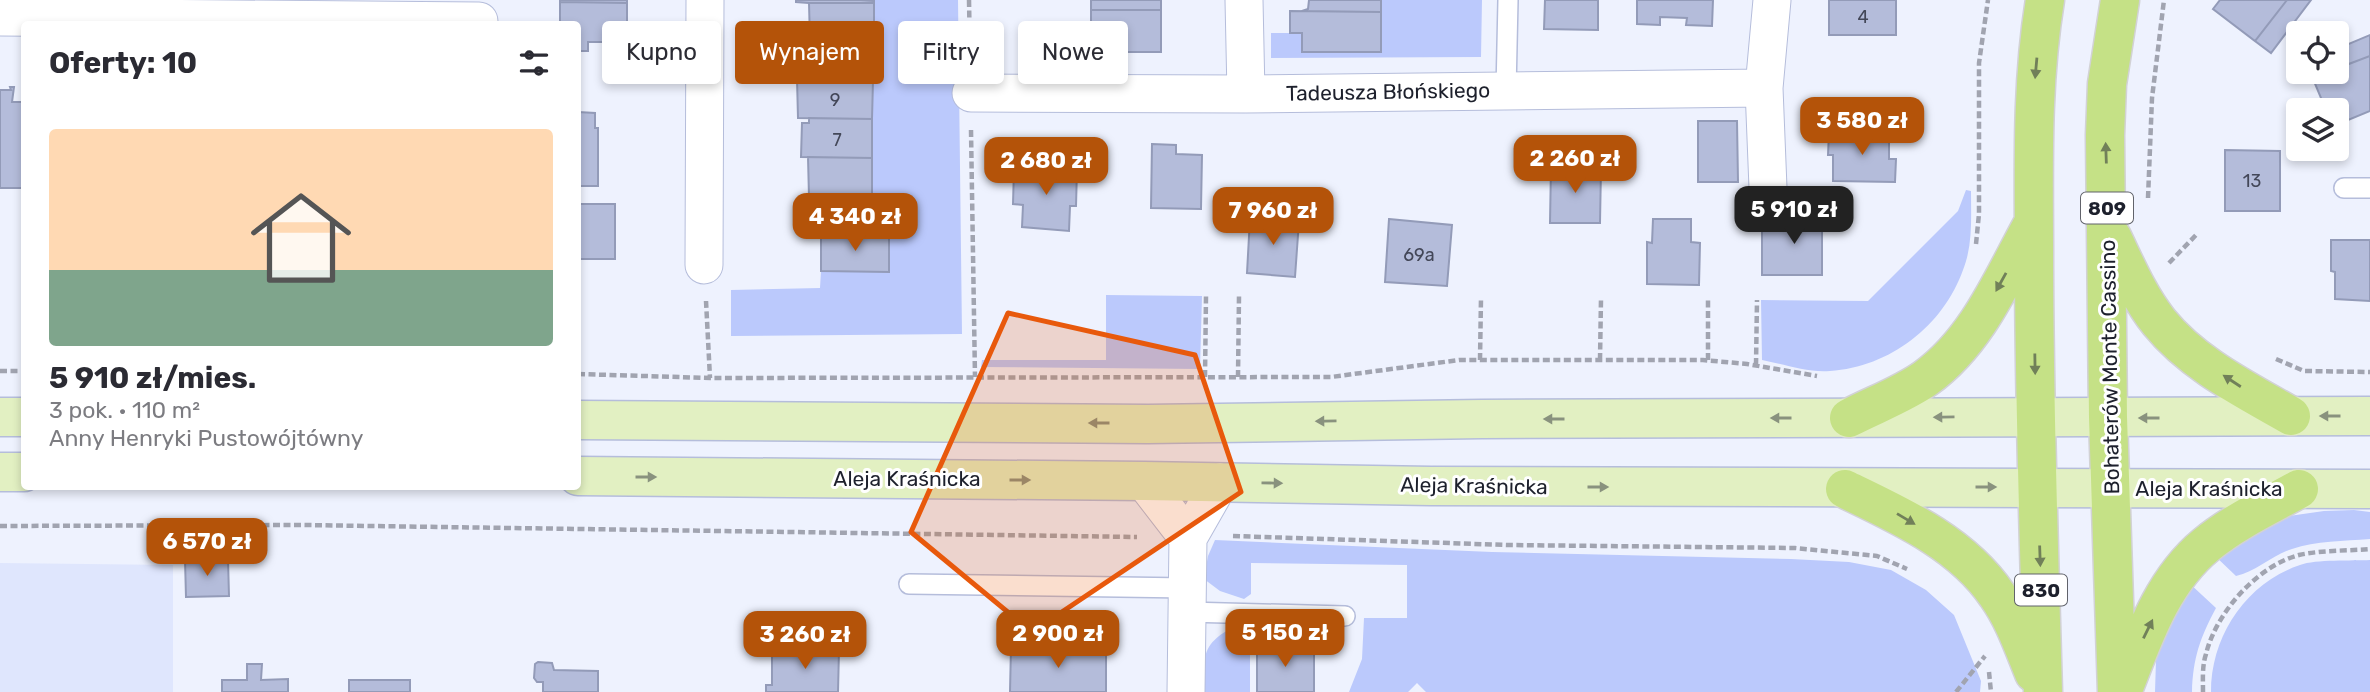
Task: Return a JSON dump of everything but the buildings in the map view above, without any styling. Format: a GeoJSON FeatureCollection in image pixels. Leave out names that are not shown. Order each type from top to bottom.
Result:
{"type":"FeatureCollection","features":[{"type":"Feature","properties":{"kind":"main road"},"geometry":{"type":"LineString","coordinates":[[1849,418],[1925,379],[1946,361],[1980,320],[2034,222],[2036,72],[2045,0]]}},
{"type":"Feature","properties":{"kind":"main road","name":"Bohaterów Monte Cassino"},"geometry":{"type":"LineString","coordinates":[[2120,0],[2107,96],[2105,135],[2108,417],[2120,692]]}},
{"type":"Feature","properties":{"kind":"main road","name":"830"},"geometry":{"type":"LineString","coordinates":[[2034,222],[2043,692]]}},
{"type":"Feature","properties":{"kind":"main road"},"geometry":{"type":"LineString","coordinates":[[2108,229],[2137,287],[2168,333],[2203,363],[2291,416]]}},
{"type":"Feature","properties":{"kind":"main road"},"geometry":{"type":"LineString","coordinates":[[581,420],[1148,424],[1482,419],[2370,416]]}},
{"type":"Feature","properties":{"kind":"main road"},"geometry":{"type":"LineString","coordinates":[[0,417],[21,417]]}},
{"type":"Feature","properties":{"kind":"main road"},"geometry":{"type":"LineString","coordinates":[[0,472],[21,472]]}},
{"type":"Feature","properties":{"kind":"main road","name":"Aleja Kraśnicka"},"geometry":{"type":"LineString","coordinates":[[581,477],[1845,489],[2370,489]]}},
{"type":"Feature","properties":{"kind":"main road"},"geometry":{"type":"LineString","coordinates":[[1845,489],[1903,517],[1961,556],[1978,571],[1997,594],[2015,624],[2043,692]]}},
{"type":"Feature","properties":{"kind":"main road"},"geometry":{"type":"LineString","coordinates":[[2120,692],[2145,632],[2169,587],[2191,559],[2231,527],[2299,489]]}},
{"type":"Feature","properties":{"kind":"street"},"geometry":{"type":"LineString","coordinates":[[705,0],[705,265]]}},
{"type":"Feature","properties":{"kind":"street"},"geometry":{"type":"LineString","coordinates":[[1244,0],[1246,94]]}},
{"type":"Feature","properties":{"kind":"street"},"geometry":{"type":"LineString","coordinates":[[1768,188],[1764,88],[1772,0]]}},
{"type":"Feature","properties":{"kind":"street"},"geometry":{"type":"LineString","coordinates":[[0,17],[139,9],[479,21]]}},
{"type":"Feature","properties":{"kind":"street","name":"Tadeusza Błońskiego"},"geometry":{"type":"LineString","coordinates":[[971,93],[1246,94],[1764,88]]}},
{"type":"Feature","properties":{"kind":"street"},"geometry":{"type":"LineString","coordinates":[[1144,481],[1188,538]]}},
{"type":"Feature","properties":{"kind":"street"},"geometry":{"type":"LineString","coordinates":[[1186,692],[1188,538],[1220,482]]}},
{"type":"Feature","properties":{"kind":"lane"},"geometry":{"type":"LineString","coordinates":[[1506,91],[1508,0]]}},
{"type":"Feature","properties":{"kind":"lane"},"geometry":{"type":"LineString","coordinates":[[2344,188],[2370,188]]}},
{"type":"Feature","properties":{"kind":"lane"},"geometry":{"type":"LineString","coordinates":[[909,584],[1188,600],[1345,616]]}},
{"type":"Feature","properties":{"kind":"path"},"geometry":{"type":"LineString","coordinates":[[969,0],[975,377]]}},
{"type":"Feature","properties":{"kind":"path"},"geometry":{"type":"LineString","coordinates":[[1976,248],[1979,214],[1979,64],[1988,0]]}},
{"type":"Feature","properties":{"kind":"path"},"geometry":{"type":"LineString","coordinates":[[2148,199],[2152,97],[2164,0]]}},
{"type":"Feature","properties":{"kind":"path"},"geometry":{"type":"LineString","coordinates":[[2163,268],[2197,234]]}},
{"type":"Feature","properties":{"kind":"path"},"geometry":{"type":"LineString","coordinates":[[705,265],[710,378]]}},
{"type":"Feature","properties":{"kind":"path"},"geometry":{"type":"LineString","coordinates":[[1205,377],[1206,296]]}},
{"type":"Feature","properties":{"kind":"path"},"geometry":{"type":"LineString","coordinates":[[1238,377],[1239,296]]}},
{"type":"Feature","properties":{"kind":"path"},"geometry":{"type":"LineString","coordinates":[[1480,360],[1481,298]]}},
{"type":"Feature","properties":{"kind":"path"},"geometry":{"type":"LineString","coordinates":[[1600,360],[1601,299]]}},
{"type":"Feature","properties":{"kind":"path"},"geometry":{"type":"LineString","coordinates":[[1707,360],[1708,300]]}},
{"type":"Feature","properties":{"kind":"path"},"geometry":{"type":"LineString","coordinates":[[1756,365],[1757,300]]}},
{"type":"Feature","properties":{"kind":"path"},"geometry":{"type":"LineString","coordinates":[[2268,355],[2304,371],[2370,372]]}},
{"type":"Feature","properties":{"kind":"path"},"geometry":{"type":"LineString","coordinates":[[581,374],[710,378],[1331,377],[1459,360],[1707,360],[1824,377]]}},
{"type":"Feature","properties":{"kind":"path"},"geometry":{"type":"LineString","coordinates":[[0,370],[21,371]]}},
{"type":"Feature","properties":{"kind":"path"},"geometry":{"type":"LineString","coordinates":[[0,526],[303,525],[1188,538],[1240,536],[1508,545],[1795,548],[1877,556],[1910,570]]}},
{"type":"Feature","properties":{"kind":"path"},"geometry":{"type":"LineString","coordinates":[[2203,692],[2206,652],[2234,599],[2248,586],[2281,562],[2300,555],[2370,549]]}},
{"type":"Feature","properties":{"kind":"path"},"geometry":{"type":"LineString","coordinates":[[1956,692],[1987,653]]}},
{"type":"Feature","properties":{"kind":"highlighted area"},"geometry":{"type":"Polygon","coordinates":[[[1008,313],[1195,355],[1241,492],[1032,632],[911,532],[1008,313]]]}},
{"type":"Feature","properties":{"kind":"shaded area"},"geometry":{"type":"Polygon","coordinates":[[[861,0],[958,0],[958,21],[898,21],[898,84],[959,84],[962,334],[731,336],[731,290],[820,288],[821,271],[889,272],[889,234],[880,234],[880,196],[872,196],[873,84],[884,84],[884,21],[874,21],[874,1],[861,0]]]}},
{"type":"Feature","properties":{"kind":"shaded area"},"geometry":{"type":"Polygon","coordinates":[[[1381,0],[1482,0],[1481,57],[1271,58],[1271,33],[1302,33],[1302,52],[1381,52],[1381,0]]]}},
{"type":"Feature","properties":{"kind":"shaded area"},"geometry":{"type":"Polygon","coordinates":[[[1966,190],[1971,191],[1971,231],[1963,270],[1942,309],[1912,340],[1873,361],[1830,371],[1804,369],[1762,360],[1761,300],[1868,301],[1958,211],[1966,190]]]}},
{"type":"Feature","properties":{"kind":"shaded area"},"geometry":{"type":"Polygon","coordinates":[[[1106,295],[1202,296],[1200,369],[981,367],[982,360],[1106,360],[1106,295]]]}},
{"type":"Feature","properties":{"kind":"shaded area"},"geometry":{"type":"Polygon","coordinates":[[[2354,510],[2370,512],[2370,539],[2301,546],[2236,576],[2213,554],[2289,516],[2354,510]]]}},
{"type":"Feature","properties":{"kind":"shaded area"},"geometry":{"type":"Polygon","coordinates":[[[1215,540],[1492,552],[1791,559],[1849,562],[1891,570],[1926,590],[1954,615],[1981,681],[1980,692],[1426,692],[1417,683],[1408,692],[1349,692],[1362,659],[1364,618],[1407,618],[1407,565],[1251,563],[1251,594],[1244,599],[1220,591],[1204,579],[1208,556],[1215,540]]]}},
{"type":"Feature","properties":{"kind":"shaded area"},"geometry":{"type":"Polygon","coordinates":[[[2370,560],[2370,692],[2211,692],[2217,651],[2225,632],[2235,614],[2263,585],[2281,573],[2307,563],[2370,560]]]}},
{"type":"Feature","properties":{"kind":"shaded area"},"geometry":{"type":"Polygon","coordinates":[[[0,563],[173,565],[173,692],[0,692],[0,563]]]}},
{"type":"Feature","properties":{"kind":"shaded area"},"geometry":{"type":"Polygon","coordinates":[[[2188,582],[2216,608],[2198,649],[2192,692],[2155,692],[2156,660],[2161,633],[2188,582]]]}},
{"type":"Feature","properties":{"kind":"shaded area"},"geometry":{"type":"Polygon","coordinates":[[[1228,630],[1239,630],[1250,644],[1250,692],[1204,692],[1205,656],[1212,642],[1228,630]]]}}]}
